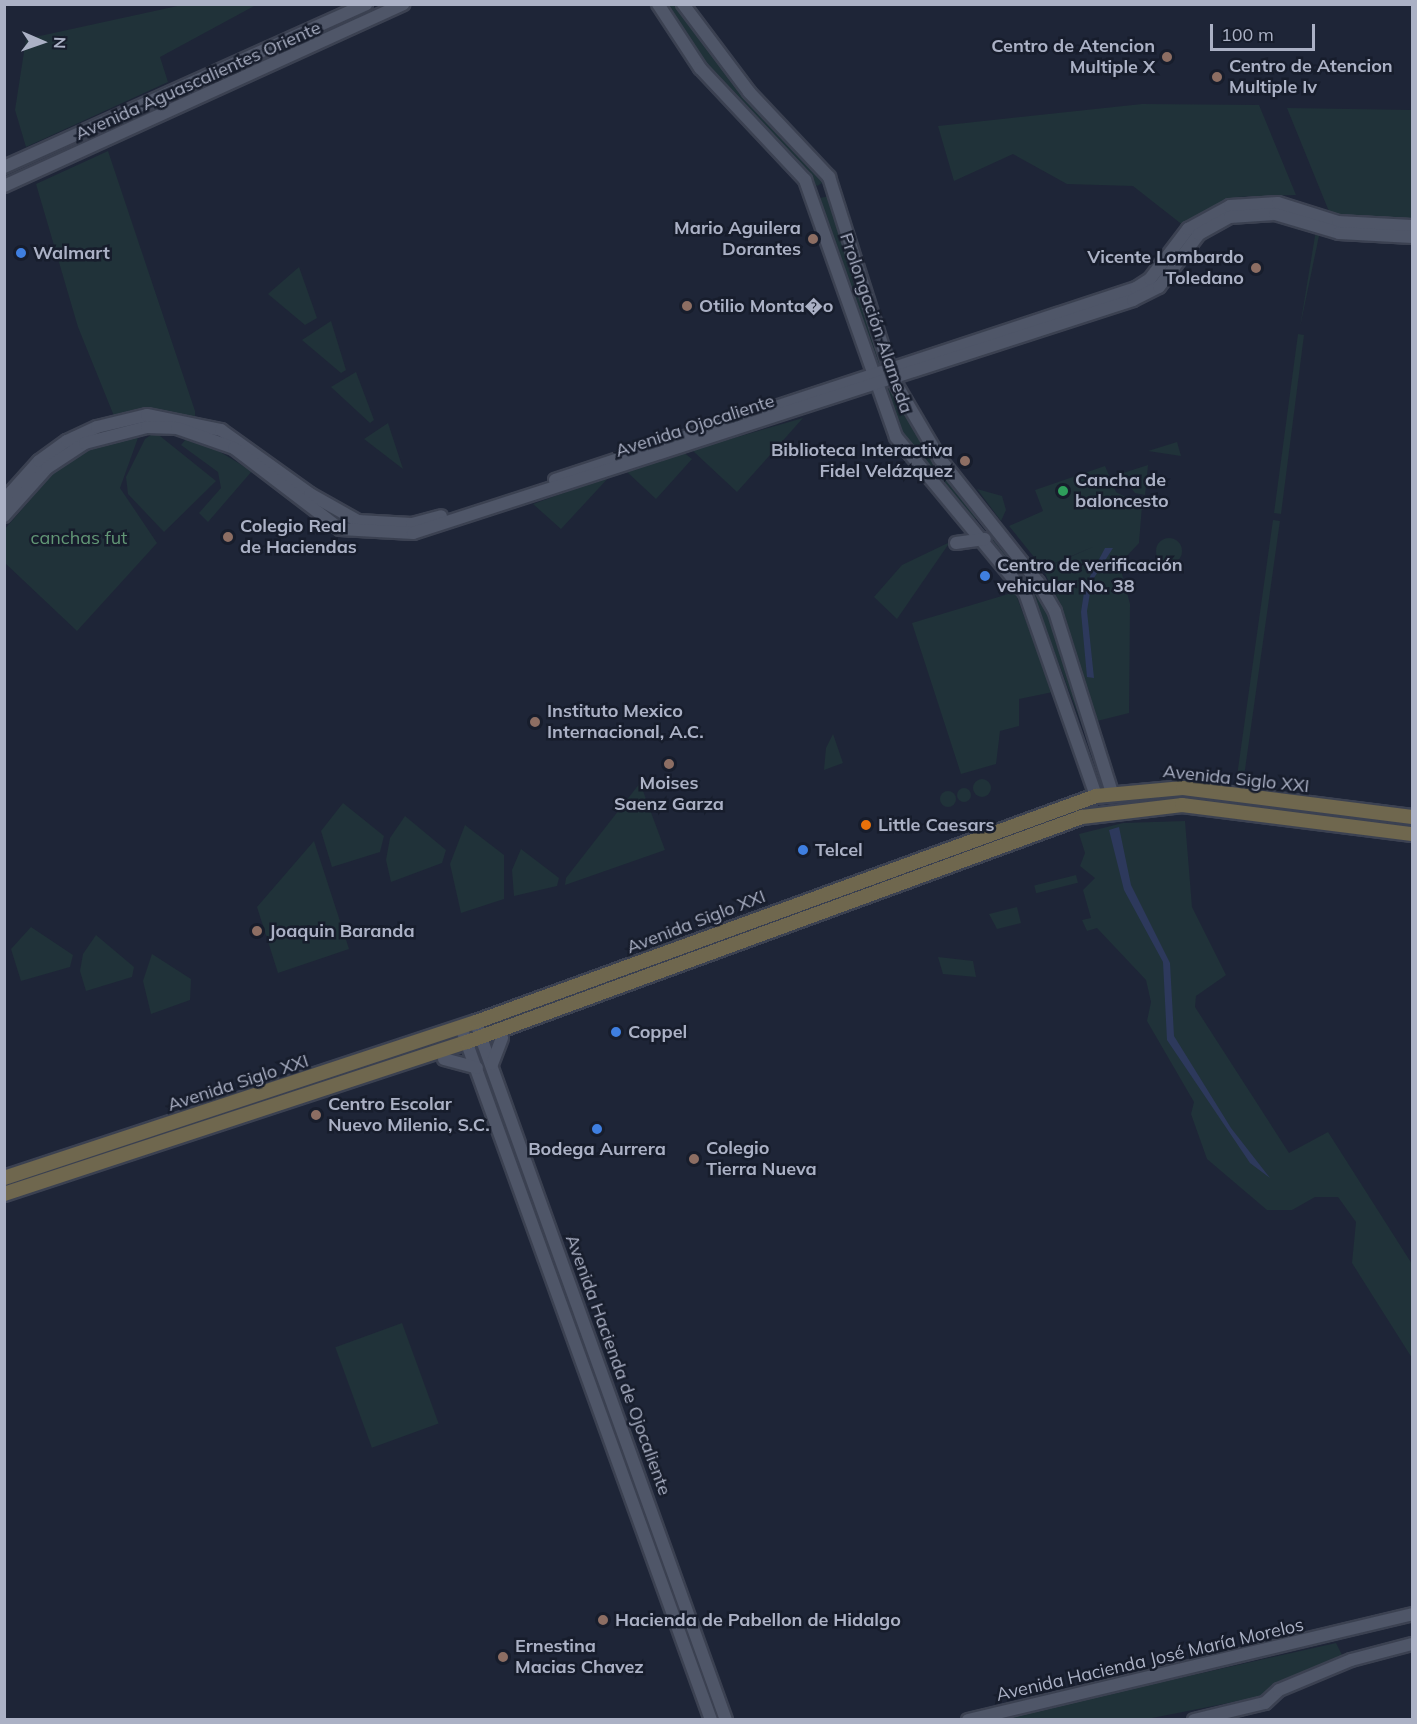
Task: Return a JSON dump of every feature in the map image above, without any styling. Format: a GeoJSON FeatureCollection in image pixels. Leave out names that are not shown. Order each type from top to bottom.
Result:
{"type":"FeatureCollection","features":[{"type":"Feature","properties":{"kind":"highway","name":"Avenida Siglo XXI"},"geometry":{"type":"LineString","coordinates":[[4,1178],[367,1053],[476,1022],[622,962],[878,869],[1096,796],[1183,789],[1413,817]]}},
{"type":"Feature","properties":{"kind":"highway","name":"Avenida Siglo XXI"},"geometry":{"type":"LineString","coordinates":[[4,1194],[317,1099],[370,1073],[467,1042],[837,913],[1082,817],[1138,807],[1209,808],[1413,834]]}},
{"type":"Feature","properties":{"kind":"highway"},"geometry":{"type":"LineString","coordinates":[[1138,807],[1167,815]]}},
{"type":"Feature","properties":{"kind":"highway"},"geometry":{"type":"LineString","coordinates":[[1058,835],[1082,817]]}},
{"type":"Feature","properties":{"kind":"highway"},"geometry":{"type":"LineString","coordinates":[[370,1073],[412,1070]]}},
{"type":"Feature","properties":{"kind":"main road","name":"Avenida Aguascalientes Oriente"},"geometry":{"type":"LineString","coordinates":[[6,165],[366,4]]}},
{"type":"Feature","properties":{"kind":"main road","name":"Avenida Aguascalientes Oriente"},"geometry":{"type":"LineString","coordinates":[[4,186],[404,4]]}},
{"type":"Feature","properties":{"kind":"main road","name":"Prolongación Alameda"},"geometry":{"type":"LineString","coordinates":[[658,4],[700,68],[805,180],[873,381],[896,437],[985,539],[1034,611],[1096,796]]}},
{"type":"Feature","properties":{"kind":"main road","name":"Prolongación Alameda"},"geometry":{"type":"LineString","coordinates":[[683,4],[749,92],[830,177],[891,375],[940,459],[1020,555],[1044,592],[1112,793]]}},
{"type":"Feature","properties":{"kind":"main road","name":"Avenida Ojocaliente"},"geometry":{"type":"LineString","coordinates":[[891,375],[1136,288],[1150,279],[1188,229],[1230,206],[1278,203],[1338,222],[1413,226]]}},
{"type":"Feature","properties":{"kind":"main road","name":"Avenida Ojocaliente"},"geometry":{"type":"LineString","coordinates":[[4,516],[47,468],[85,442],[147,428],[177,428],[234,448],[340,529],[413,533],[891,375],[1147,294],[1168,276],[1190,242],[1230,217],[1275,214],[1339,233],[1413,237]]}},
{"type":"Feature","properties":{"kind":"main road","name":"Avenida Ojocaliente"},"geometry":{"type":"LineString","coordinates":[[4,500],[39,461],[67,441],[96,427],[147,415],[178,417],[229,434],[310,494],[358,521],[412,524],[873,381]]}},
{"type":"Feature","properties":{"kind":"main road"},"geometry":{"type":"LineString","coordinates":[[956,543],[985,539]]}},
{"type":"Feature","properties":{"kind":"main road","name":"Avenida Hacienda de Ojocaliente"},"geometry":{"type":"LineString","coordinates":[[476,1022],[726,1719]]}},
{"type":"Feature","properties":{"kind":"main road","name":"Avenida Hacienda de Ojocaliente"},"geometry":{"type":"LineString","coordinates":[[461,1027],[711,1719]]}},
{"type":"Feature","properties":{"kind":"main road"},"geometry":{"type":"LineString","coordinates":[[492,1068],[493,1051],[502,1038]]}},
{"type":"Feature","properties":{"kind":"main road"},"geometry":{"type":"LineString","coordinates":[[444,1059],[477,1068]]}},
{"type":"Feature","properties":{"kind":"main road","name":"Avenida Hacienda José María Morelos"},"geometry":{"type":"LineString","coordinates":[[968,1719],[1339,1635],[1413,1614]]}},
{"type":"Feature","properties":{"kind":"main road"},"geometry":{"type":"LineString","coordinates":[[1194,1719],[1265,1703],[1279,1690],[1351,1660],[1413,1644]]}},
{"type":"Feature","properties":{"kind":"green space"},"geometry":{"type":"Polygon","coordinates":[[[182,5],[256,5],[160,57],[168,82],[26,147],[15,110],[26,39],[182,5]]]}},
{"type":"Feature","properties":{"kind":"green space"},"geometry":{"type":"Polygon","coordinates":[[[666,5],[680,5],[824,182],[817,186],[708,70],[666,5]]]}},
{"type":"Feature","properties":{"kind":"green space"},"geometry":{"type":"Polygon","coordinates":[[[1142,104],[1259,105],[1296,195],[1236,197],[1184,226],[1133,186],[1067,184],[1013,154],[954,181],[938,126],[1142,104]]]}},
{"type":"Feature","properties":{"kind":"green space"},"geometry":{"type":"Polygon","coordinates":[[[1287,108],[1412,110],[1412,221],[1354,220],[1330,214],[1287,108]]]}},
{"type":"Feature","properties":{"kind":"green space"},"geometry":{"type":"Polygon","coordinates":[[[108,151],[195,411],[195,417],[150,408],[114,416],[78,327],[36,184],[108,151]]]}},
{"type":"Feature","properties":{"kind":"green space"},"geometry":{"type":"Polygon","coordinates":[[[830,196],[884,367],[876,369],[820,198],[830,196]]]}},
{"type":"Feature","properties":{"kind":"green space"},"geometry":{"type":"Polygon","coordinates":[[[1316,230],[1320,231],[1300,327],[1316,230]]]}},
{"type":"Feature","properties":{"kind":"green space"},"geometry":{"type":"Polygon","coordinates":[[[299,267],[317,318],[305,325],[268,294],[299,267]]]}},
{"type":"Feature","properties":{"kind":"green space"},"geometry":{"type":"Polygon","coordinates":[[[331,321],[346,370],[341,373],[302,340],[331,321]]]}},
{"type":"Feature","properties":{"kind":"green space"},"geometry":{"type":"Polygon","coordinates":[[[1298,334],[1304,335],[1281,514],[1274,513],[1298,334]]]}},
{"type":"Feature","properties":{"kind":"green space"},"geometry":{"type":"Polygon","coordinates":[[[356,372],[374,420],[370,423],[331,387],[356,372]]]}},
{"type":"Feature","properties":{"kind":"green space"},"geometry":{"type":"Polygon","coordinates":[[[890,386],[933,459],[977,519],[970,518],[900,435],[881,389],[890,386]]]}},
{"type":"Feature","properties":{"kind":"green space"},"geometry":{"type":"Polygon","coordinates":[[[803,418],[737,492],[692,450],[803,418]]]}},
{"type":"Feature","properties":{"kind":"green space"},"geometry":{"type":"Polygon","coordinates":[[[388,423],[403,469],[364,439],[388,423]]]}},
{"type":"Feature","properties":{"kind":"green space"},"geometry":{"type":"Polygon","coordinates":[[[155,432],[216,481],[164,532],[128,494],[126,477],[145,439],[155,432]]]}},
{"type":"Feature","properties":{"kind":"green space"},"geometry":{"type":"Polygon","coordinates":[[[190,434],[252,471],[208,522],[199,513],[221,488],[218,472],[181,445],[190,434]]]}},
{"type":"Feature","properties":{"kind":"green space","name":"canchas fut"},"geometry":{"type":"Polygon","coordinates":[[[139,435],[120,488],[157,543],[77,631],[5,563],[4,530],[55,471],[98,445],[139,435]]]}},
{"type":"Feature","properties":{"kind":"green space"},"geometry":{"type":"Polygon","coordinates":[[[1177,442],[1181,456],[1148,451],[1177,442]]]}},
{"type":"Feature","properties":{"kind":"green space"},"geometry":{"type":"Polygon","coordinates":[[[683,452],[692,459],[656,499],[626,471],[683,452]]]}},
{"type":"Feature","properties":{"kind":"green space"},"geometry":{"type":"Polygon","coordinates":[[[1148,465],[1145,495],[1135,493],[1120,474],[1148,465]]]}},
{"type":"Feature","properties":{"kind":"green space"},"geometry":{"type":"Polygon","coordinates":[[[1105,466],[1116,492],[1142,506],[1139,543],[1124,559],[1122,574],[1130,604],[1129,713],[1097,721],[1065,617],[1043,569],[1095,546],[1043,568],[1009,526],[1043,511],[1035,490],[1105,466]]]}},
{"type":"Feature","properties":{"kind":"green space"},"geometry":{"type":"Polygon","coordinates":[[[610,476],[561,529],[533,504],[610,476]]]}},
{"type":"Feature","properties":{"kind":"green space"},"geometry":{"type":"Polygon","coordinates":[[[977,489],[1002,496],[1006,510],[1001,521],[977,489]]]}},
{"type":"Feature","properties":{"kind":"green space"},"geometry":{"type":"Polygon","coordinates":[[[1273,520],[1280,521],[1244,779],[1237,778],[1273,520]]]}},
{"type":"Feature","properties":{"kind":"green space"},"geometry":{"type":"Polygon","coordinates":[[[997,535],[1045,603],[1101,776],[1038,608],[987,536],[997,535]]]}},
{"type":"Feature","properties":{"kind":"green space"},"geometry":{"type":"Polygon","coordinates":[[[1169,538],[1178,542],[1182,551],[1178,560],[1169,564],[1160,560],[1156,551],[1160,542],[1169,538]]]}},
{"type":"Feature","properties":{"kind":"green space"},"geometry":{"type":"Polygon","coordinates":[[[950,542],[897,619],[874,597],[902,565],[950,542]]]}},
{"type":"Feature","properties":{"kind":"green space"},"geometry":{"type":"Polygon","coordinates":[[[1015,592],[1053,692],[1019,699],[1019,726],[1000,731],[996,764],[961,774],[912,623],[1015,592]]]}},
{"type":"Feature","properties":{"kind":"green space"},"geometry":{"type":"Polygon","coordinates":[[[833,734],[843,763],[824,770],[826,748],[833,734]]]}},
{"type":"Feature","properties":{"kind":"green space"},"geometry":{"type":"Polygon","coordinates":[[[982,779],[988,782],[991,788],[988,794],[982,797],[976,794],[973,788],[976,782],[982,779]]]}},
{"type":"Feature","properties":{"kind":"green space"},"geometry":{"type":"Polygon","coordinates":[[[640,783],[665,850],[565,885],[566,878],[640,783]]]}},
{"type":"Feature","properties":{"kind":"green space"},"geometry":{"type":"Polygon","coordinates":[[[964,788],[969,790],[971,795],[969,800],[964,802],[959,800],[957,795],[959,790],[964,788]]]}},
{"type":"Feature","properties":{"kind":"green space"},"geometry":{"type":"Polygon","coordinates":[[[948,791],[954,793],[956,799],[954,805],[948,807],[942,805],[940,799],[942,793],[948,791]]]}},
{"type":"Feature","properties":{"kind":"green space"},"geometry":{"type":"Polygon","coordinates":[[[343,803],[384,836],[380,852],[332,867],[321,831],[343,803]]]}},
{"type":"Feature","properties":{"kind":"green space"},"geometry":{"type":"Polygon","coordinates":[[[405,816],[446,850],[442,863],[391,882],[386,860],[390,838],[405,816]]]}},
{"type":"Feature","properties":{"kind":"green space"},"geometry":{"type":"Polygon","coordinates":[[[1185,821],[1192,907],[1226,975],[1196,996],[1195,1007],[1289,1153],[1328,1132],[1412,1264],[1412,1358],[1352,1263],[1356,1222],[1338,1197],[1315,1197],[1292,1210],[1267,1210],[1207,1159],[1191,1114],[1194,1102],[1147,1021],[1151,1002],[1146,980],[1097,928],[1087,931],[1082,920],[1091,918],[1083,890],[1095,878],[1080,866],[1085,853],[1079,834],[1123,823],[1185,821]]]}},
{"type":"Feature","properties":{"kind":"green space"},"geometry":{"type":"Polygon","coordinates":[[[465,825],[504,855],[504,899],[461,913],[450,864],[465,825]]]}},
{"type":"Feature","properties":{"kind":"green space"},"geometry":{"type":"Polygon","coordinates":[[[314,841],[349,949],[278,973],[257,907],[314,841]]]}},
{"type":"Feature","properties":{"kind":"green space"},"geometry":{"type":"Polygon","coordinates":[[[521,849],[559,878],[557,886],[514,896],[512,870],[521,849]]]}},
{"type":"Feature","properties":{"kind":"green space"},"geometry":{"type":"Polygon","coordinates":[[[1076,875],[1078,883],[1036,893],[1034,885],[1076,875]]]}},
{"type":"Feature","properties":{"kind":"green space"},"geometry":{"type":"Polygon","coordinates":[[[1017,907],[1021,923],[997,929],[989,914],[1017,907]]]}},
{"type":"Feature","properties":{"kind":"green space"},"geometry":{"type":"Polygon","coordinates":[[[31,927],[73,955],[70,967],[21,981],[11,949],[31,927]]]}},
{"type":"Feature","properties":{"kind":"green space"},"geometry":{"type":"Polygon","coordinates":[[[96,935],[134,967],[132,977],[86,991],[80,971],[83,954],[96,935]]]}},
{"type":"Feature","properties":{"kind":"green space"},"geometry":{"type":"Polygon","coordinates":[[[152,954],[191,979],[190,1000],[151,1014],[143,981],[152,954]]]}},
{"type":"Feature","properties":{"kind":"green space"},"geometry":{"type":"Polygon","coordinates":[[[938,957],[973,961],[976,977],[943,974],[938,957]]]}},
{"type":"Feature","properties":{"kind":"green space"},"geometry":{"type":"Polygon","coordinates":[[[402,1323],[439,1424],[372,1448],[335,1347],[402,1323]]]}},
{"type":"Feature","properties":{"kind":"green space"},"geometry":{"type":"Polygon","coordinates":[[[1336,1643],[1343,1657],[1259,1697],[1147,1719],[993,1720],[1336,1643]]]}},
{"type":"Feature","properties":{"kind":"water"},"geometry":{"type":"Polygon","coordinates":[[[1105,548],[1113,548],[1092,581],[1087,611],[1094,678],[1087,677],[1081,612],[1085,586],[1105,548]]]}},
{"type":"Feature","properties":{"kind":"water"},"geometry":{"type":"Polygon","coordinates":[[[1119,827],[1131,885],[1170,963],[1174,1036],[1231,1128],[1270,1178],[1250,1163],[1167,1040],[1163,962],[1124,890],[1109,830],[1119,827]]]}},
{"type":"Feature","properties":{"kind":"place","name":"Centro de Atencion Multiple X"},"geometry":{"type":"Point","coordinates":[1167,57]}},
{"type":"Feature","properties":{"kind":"place","name":"Centro de Atencion Multiple Iv"},"geometry":{"type":"Point","coordinates":[1217,77]}},
{"type":"Feature","properties":{"kind":"place","name":"Mario Aguilera Dorantes"},"geometry":{"type":"Point","coordinates":[813,239]}},
{"type":"Feature","properties":{"kind":"place","name":"Walmart"},"geometry":{"type":"Point","coordinates":[21,253]}},
{"type":"Feature","properties":{"kind":"place","name":"Vicente Lombardo Toledano"},"geometry":{"type":"Point","coordinates":[1256,268]}},
{"type":"Feature","properties":{"kind":"place","name":"Otilio Monta�o"},"geometry":{"type":"Point","coordinates":[687,306]}},
{"type":"Feature","properties":{"kind":"place","name":"Biblioteca Interactiva Fidel Velázquez"},"geometry":{"type":"Point","coordinates":[965,461]}},
{"type":"Feature","properties":{"kind":"place","name":"Cancha de baloncesto"},"geometry":{"type":"Point","coordinates":[1063,491]}},
{"type":"Feature","properties":{"kind":"place","name":"Colegio Real de Haciendas"},"geometry":{"type":"Point","coordinates":[228,537]}},
{"type":"Feature","properties":{"kind":"place","name":"Centro de verificación vehicular No. 38"},"geometry":{"type":"Point","coordinates":[985,576]}},
{"type":"Feature","properties":{"kind":"place","name":"Instituto Mexico Internacional, A.C."},"geometry":{"type":"Point","coordinates":[535,722]}},
{"type":"Feature","properties":{"kind":"place","name":"Moises Saenz Garza"},"geometry":{"type":"Point","coordinates":[669,764]}},
{"type":"Feature","properties":{"kind":"place","name":"Little Caesars"},"geometry":{"type":"Point","coordinates":[866,825]}},
{"type":"Feature","properties":{"kind":"place","name":"Telcel"},"geometry":{"type":"Point","coordinates":[803,850]}},
{"type":"Feature","properties":{"kind":"place","name":"Joaquin Baranda"},"geometry":{"type":"Point","coordinates":[257,931]}},
{"type":"Feature","properties":{"kind":"place","name":"Coppel"},"geometry":{"type":"Point","coordinates":[616,1032]}},
{"type":"Feature","properties":{"kind":"place","name":"Centro Escolar Nuevo Milenio, S.C."},"geometry":{"type":"Point","coordinates":[316,1115]}},
{"type":"Feature","properties":{"kind":"place","name":"Bodega Aurrera"},"geometry":{"type":"Point","coordinates":[597,1129]}},
{"type":"Feature","properties":{"kind":"place","name":"Colegio Tierra Nueva"},"geometry":{"type":"Point","coordinates":[694,1159]}},
{"type":"Feature","properties":{"kind":"place","name":"Hacienda de Pabellon de Hidalgo"},"geometry":{"type":"Point","coordinates":[603,1620]}},
{"type":"Feature","properties":{"kind":"place","name":"Ernestina Macias Chavez"},"geometry":{"type":"Point","coordinates":[503,1657]}}]}
